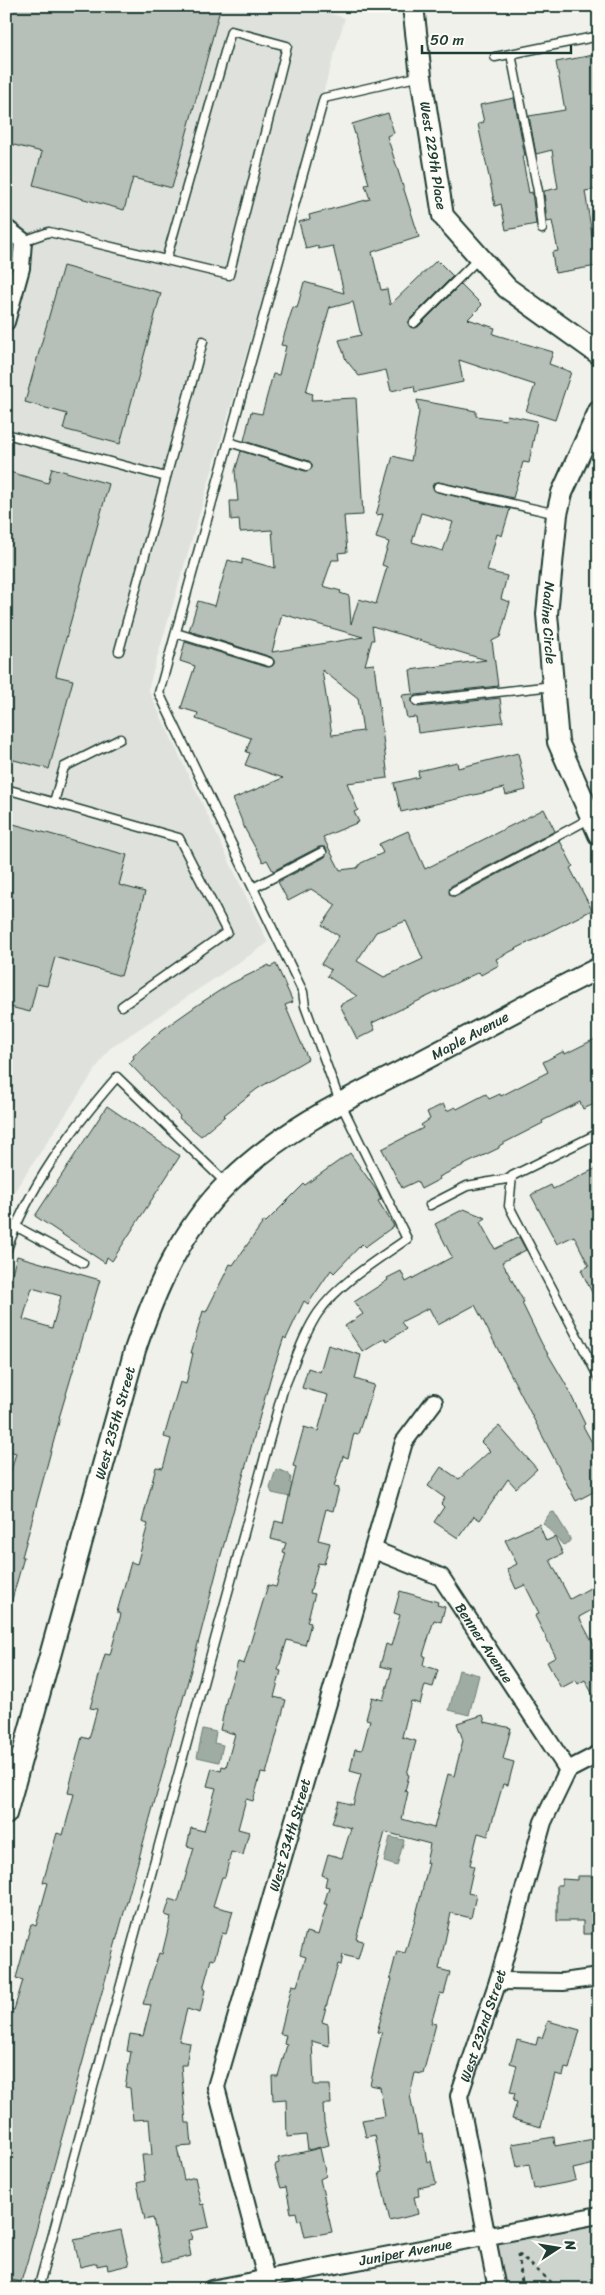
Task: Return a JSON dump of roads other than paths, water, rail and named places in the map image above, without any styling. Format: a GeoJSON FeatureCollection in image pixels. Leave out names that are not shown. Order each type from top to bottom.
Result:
{"type":"FeatureCollection","features":[{"type":"Feature","properties":{"kind":"street","name":"West 229th Place"},"geometry":{"type":"LineString","coordinates":[[413,6],[421,76],[443,216],[507,288],[599,354]]}},
{"type":"Feature","properties":{"kind":"street"},"geometry":{"type":"LineString","coordinates":[[6,228],[23,241],[21,268],[6,322]]}},
{"type":"Feature","properties":{"kind":"street","name":"Nadine Circle"},"geometry":{"type":"LineString","coordinates":[[595,826],[558,742],[547,614],[557,514],[562,493],[599,411]]}},
{"type":"Feature","properties":{"kind":"street","name":"Maple Avenue"},"geometry":{"type":"LineString","coordinates":[[340,1102],[599,968]]}},
{"type":"Feature","properties":{"kind":"street","name":"West 235th Street"},"geometry":{"type":"LineString","coordinates":[[6,1814],[134,1350],[151,1302],[166,1269],[204,1212],[226,1184],[268,1147],[340,1102]]}},
{"type":"Feature","properties":{"kind":"street","name":"West 234th Street"},"geometry":{"type":"LineString","coordinates":[[266,2278],[216,2087],[404,1442],[434,1402]]}},
{"type":"Feature","properties":{"kind":"street","name":"Benner Avenue"},"geometry":{"type":"LineString","coordinates":[[374,1550],[441,1577],[568,1770]]}},
{"type":"Feature","properties":{"kind":"street"},"geometry":{"type":"LineString","coordinates":[[568,1770],[599,1754]]}},
{"type":"Feature","properties":{"kind":"street","name":"West 232nd Street"},"geometry":{"type":"LineString","coordinates":[[497,2289],[459,2096],[498,1982],[543,1822],[568,1770]]}},
{"type":"Feature","properties":{"kind":"street"},"geometry":{"type":"LineString","coordinates":[[498,1982],[563,1982],[599,1977]]}},
{"type":"Feature","properties":{"kind":"street","name":"Juniper Avenue"},"geometry":{"type":"LineString","coordinates":[[211,2289],[599,2215]]}},
{"type":"Feature","properties":{"kind":"lane"},"geometry":{"type":"LineString","coordinates":[[23,241],[48,232],[229,276],[287,46],[231,31],[166,260]]}},
{"type":"Feature","properties":{"kind":"lane"},"geometry":{"type":"LineString","coordinates":[[495,57],[599,36]]}},
{"type":"Feature","properties":{"kind":"lane"},"geometry":{"type":"LineString","coordinates":[[511,54],[536,182],[542,229]]}},
{"type":"Feature","properties":{"kind":"lane"},"geometry":{"type":"LineString","coordinates":[[38,2289],[284,1390],[300,1348],[318,1313],[344,1286],[407,1239],[340,1102],[305,1006],[303,992],[160,694],[324,98],[421,76]]}},
{"type":"Feature","properties":{"kind":"lane"},"geometry":{"type":"LineString","coordinates":[[414,323],[480,257]]}},
{"type":"Feature","properties":{"kind":"lane"},"geometry":{"type":"LineString","coordinates":[[119,651],[203,341]]}},
{"type":"Feature","properties":{"kind":"lane"},"geometry":{"type":"LineString","coordinates":[[6,434],[166,477]]}},
{"type":"Feature","properties":{"kind":"lane"},"geometry":{"type":"LineString","coordinates":[[229,442],[307,466]]}},
{"type":"Feature","properties":{"kind":"lane"},"geometry":{"type":"LineString","coordinates":[[438,486],[557,514]]}},
{"type":"Feature","properties":{"kind":"lane"},"geometry":{"type":"LineString","coordinates":[[176,633],[269,662]]}},
{"type":"Feature","properties":{"kind":"lane"},"geometry":{"type":"LineString","coordinates":[[417,701],[553,686]]}},
{"type":"Feature","properties":{"kind":"lane"},"geometry":{"type":"LineString","coordinates":[[54,802],[64,767],[120,739]]}},
{"type":"Feature","properties":{"kind":"lane"},"geometry":{"type":"LineString","coordinates":[[6,789],[179,838],[227,932],[122,1006]]}},
{"type":"Feature","properties":{"kind":"lane"},"geometry":{"type":"LineString","coordinates":[[454,891],[595,826]]}},
{"type":"Feature","properties":{"kind":"lane"},"geometry":{"type":"LineString","coordinates":[[253,888],[322,852]]}},
{"type":"Feature","properties":{"kind":"lane"},"geometry":{"type":"LineString","coordinates":[[6,1252],[40,1180],[79,1120],[116,1077],[226,1184]]}},
{"type":"Feature","properties":{"kind":"lane"},"geometry":{"type":"LineString","coordinates":[[430,1205],[467,1186],[512,1178],[512,1176],[599,1133]]}},
{"type":"Feature","properties":{"kind":"lane"},"geometry":{"type":"LineString","coordinates":[[512,1178],[509,1206],[599,1378]]}},
{"type":"Feature","properties":{"kind":"lane"},"geometry":{"type":"LineString","coordinates":[[17,1227],[83,1263]]}}]}
